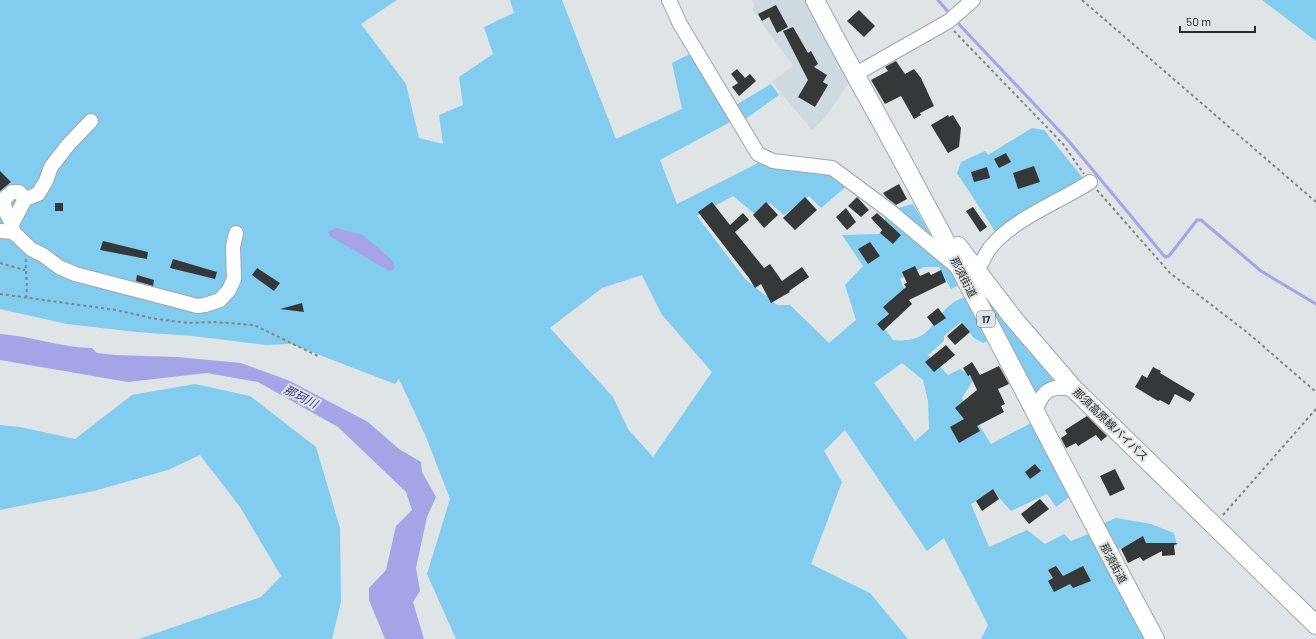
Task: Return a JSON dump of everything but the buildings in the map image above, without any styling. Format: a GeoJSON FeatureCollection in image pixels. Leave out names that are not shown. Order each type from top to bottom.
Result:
{"type":"FeatureCollection","features":[{"type":"Feature","properties":{"kind":"main road","name":"那須街道"},"geometry":{"type":"LineString","coordinates":[[815,0],[854,75],[926,204],[969,271],[1035,412],[1155,639]]}},
{"type":"Feature","properties":{"kind":"main road","name":"那須高原線バイパス"},"geometry":{"type":"LineString","coordinates":[[969,271],[1075,390],[1316,625]]}},
{"type":"Feature","properties":{"kind":"street"},"geometry":{"type":"LineString","coordinates":[[669,0],[680,24],[758,154],[773,161],[832,168],[969,271],[999,238],[1025,220],[1090,182]]}},
{"type":"Feature","properties":{"kind":"street"},"geometry":{"type":"LineString","coordinates":[[854,75],[951,19],[973,0]]}},
{"type":"Feature","properties":{"kind":"street"},"geometry":{"type":"LineString","coordinates":[[91,121],[51,167],[46,181],[38,194],[25,199],[8,229],[26,246],[59,267],[75,274],[197,306],[220,300],[229,290],[234,279],[233,248],[236,233]]}},
{"type":"Feature","properties":{"kind":"street"},"geometry":{"type":"LineString","coordinates":[[1035,412],[1044,393],[1053,388],[1063,387],[1075,390]]}},
{"type":"Feature","properties":{"kind":"path"},"geometry":{"type":"LineString","coordinates":[[1082,0],[1316,202]]}},
{"type":"Feature","properties":{"kind":"path"},"geometry":{"type":"LineString","coordinates":[[951,19],[1063,144],[1090,182],[1170,273],[1248,333],[1316,392]]}},
{"type":"Feature","properties":{"kind":"path"},"geometry":{"type":"LineString","coordinates":[[26,246],[25,270],[28,280],[26,299]]}},
{"type":"Feature","properties":{"kind":"path"},"geometry":{"type":"LineString","coordinates":[[0,263],[25,270]]}},
{"type":"Feature","properties":{"kind":"path"},"geometry":{"type":"LineString","coordinates":[[0,294],[26,299],[116,310],[156,319],[189,323],[214,322],[254,325],[318,356]]}},
{"type":"Feature","properties":{"kind":"path"},"geometry":{"type":"LineString","coordinates":[[1214,525],[1316,409]]}},
{"type":"Feature","properties":{"kind":"shaded area"},"geometry":{"type":"Polygon","coordinates":[[[0,0],[397,0],[361,24],[406,84],[419,138],[443,144],[439,115],[463,105],[459,77],[493,54],[484,27],[514,13],[510,0],[562,0],[616,139],[682,109],[672,63],[692,53],[729,109],[771,84],[779,95],[744,120],[734,120],[660,160],[677,204],[762,161],[830,171],[848,185],[821,208],[809,196],[784,215],[770,203],[755,214],[733,196],[697,216],[745,279],[777,305],[790,305],[829,343],[856,320],[845,285],[863,266],[842,235],[879,234],[886,226],[884,212],[913,204],[959,285],[951,289],[939,267],[924,267],[900,279],[905,291],[881,323],[893,340],[908,340],[919,337],[934,324],[939,316],[954,302],[966,297],[990,340],[983,343],[974,338],[961,322],[944,336],[944,341],[928,355],[948,375],[960,369],[974,379],[962,398],[991,444],[1033,422],[1071,496],[1056,507],[1047,494],[1011,511],[994,492],[971,504],[989,547],[1027,530],[1045,544],[1064,534],[1071,541],[1091,533],[1102,524],[1116,518],[1151,524],[1174,533],[1177,546],[1137,545],[1114,551],[1148,639],[981,639],[988,625],[944,538],[927,551],[845,430],[824,451],[842,482],[811,564],[870,593],[908,639],[456,639],[427,574],[450,499],[426,437],[399,379],[395,384],[291,344],[266,345],[193,336],[136,332],[67,324],[0,309],[0,0]],[[642,275],[602,288],[550,328],[613,397],[628,429],[653,457],[712,372],[662,315],[642,275]],[[71,277],[70,280],[145,299],[71,277]],[[902,363],[874,383],[915,441],[929,429],[928,401],[923,380],[902,363]]]}},
{"type":"Feature","properties":{"kind":"shaded area"},"geometry":{"type":"Polygon","coordinates":[[[752,0],[806,0],[849,82],[827,115],[812,130],[772,82],[793,66],[752,9],[755,5],[752,0]]]}},
{"type":"Feature","properties":{"kind":"shaded area"},"geometry":{"type":"Polygon","coordinates":[[[1262,0],[1316,0],[1316,41],[1266,3],[1262,0]]]}},
{"type":"Feature","properties":{"kind":"shaded area"},"geometry":{"type":"Polygon","coordinates":[[[1032,128],[1044,130],[1082,177],[1081,184],[1003,231],[995,231],[957,173],[961,162],[985,151],[988,155],[1032,128]]]}},
{"type":"Feature","properties":{"kind":"shaded area"},"geometry":{"type":"Polygon","coordinates":[[[989,304],[992,305],[1057,382],[1035,398],[989,304]]]}},
{"type":"Feature","properties":{"kind":"shaded area"},"geometry":{"type":"Polygon","coordinates":[[[195,384],[250,396],[316,447],[340,528],[341,602],[332,639],[139,639],[261,597],[281,576],[240,507],[200,455],[168,470],[94,491],[0,510],[0,425],[20,427],[75,439],[132,395],[195,384]]]}},
{"type":"Feature","properties":{"kind":"water"},"geometry":{"type":"Polygon","coordinates":[[[336,228],[363,235],[391,259],[395,267],[393,270],[389,271],[330,236],[328,232],[336,228]]]}},
{"type":"Feature","properties":{"kind":"water","name":"那珂川"},"geometry":{"type":"Polygon","coordinates":[[[0,334],[69,346],[92,348],[97,353],[177,357],[241,363],[290,381],[368,422],[399,449],[421,462],[422,472],[436,497],[427,517],[416,568],[420,591],[413,602],[424,639],[385,639],[369,600],[369,588],[386,570],[396,526],[412,510],[406,492],[338,427],[258,382],[207,373],[128,382],[0,360],[0,334]]]}},
{"type":"Feature","properties":{"kind":"waterway"},"geometry":{"type":"LineString","coordinates":[[938,0],[950,14]]}},
{"type":"Feature","properties":{"kind":"waterway"},"geometry":{"type":"LineString","coordinates":[[955,20],[1067,139],[1165,257],[1169,256],[1197,220],[1201,220],[1261,271],[1316,304]]}}]}
